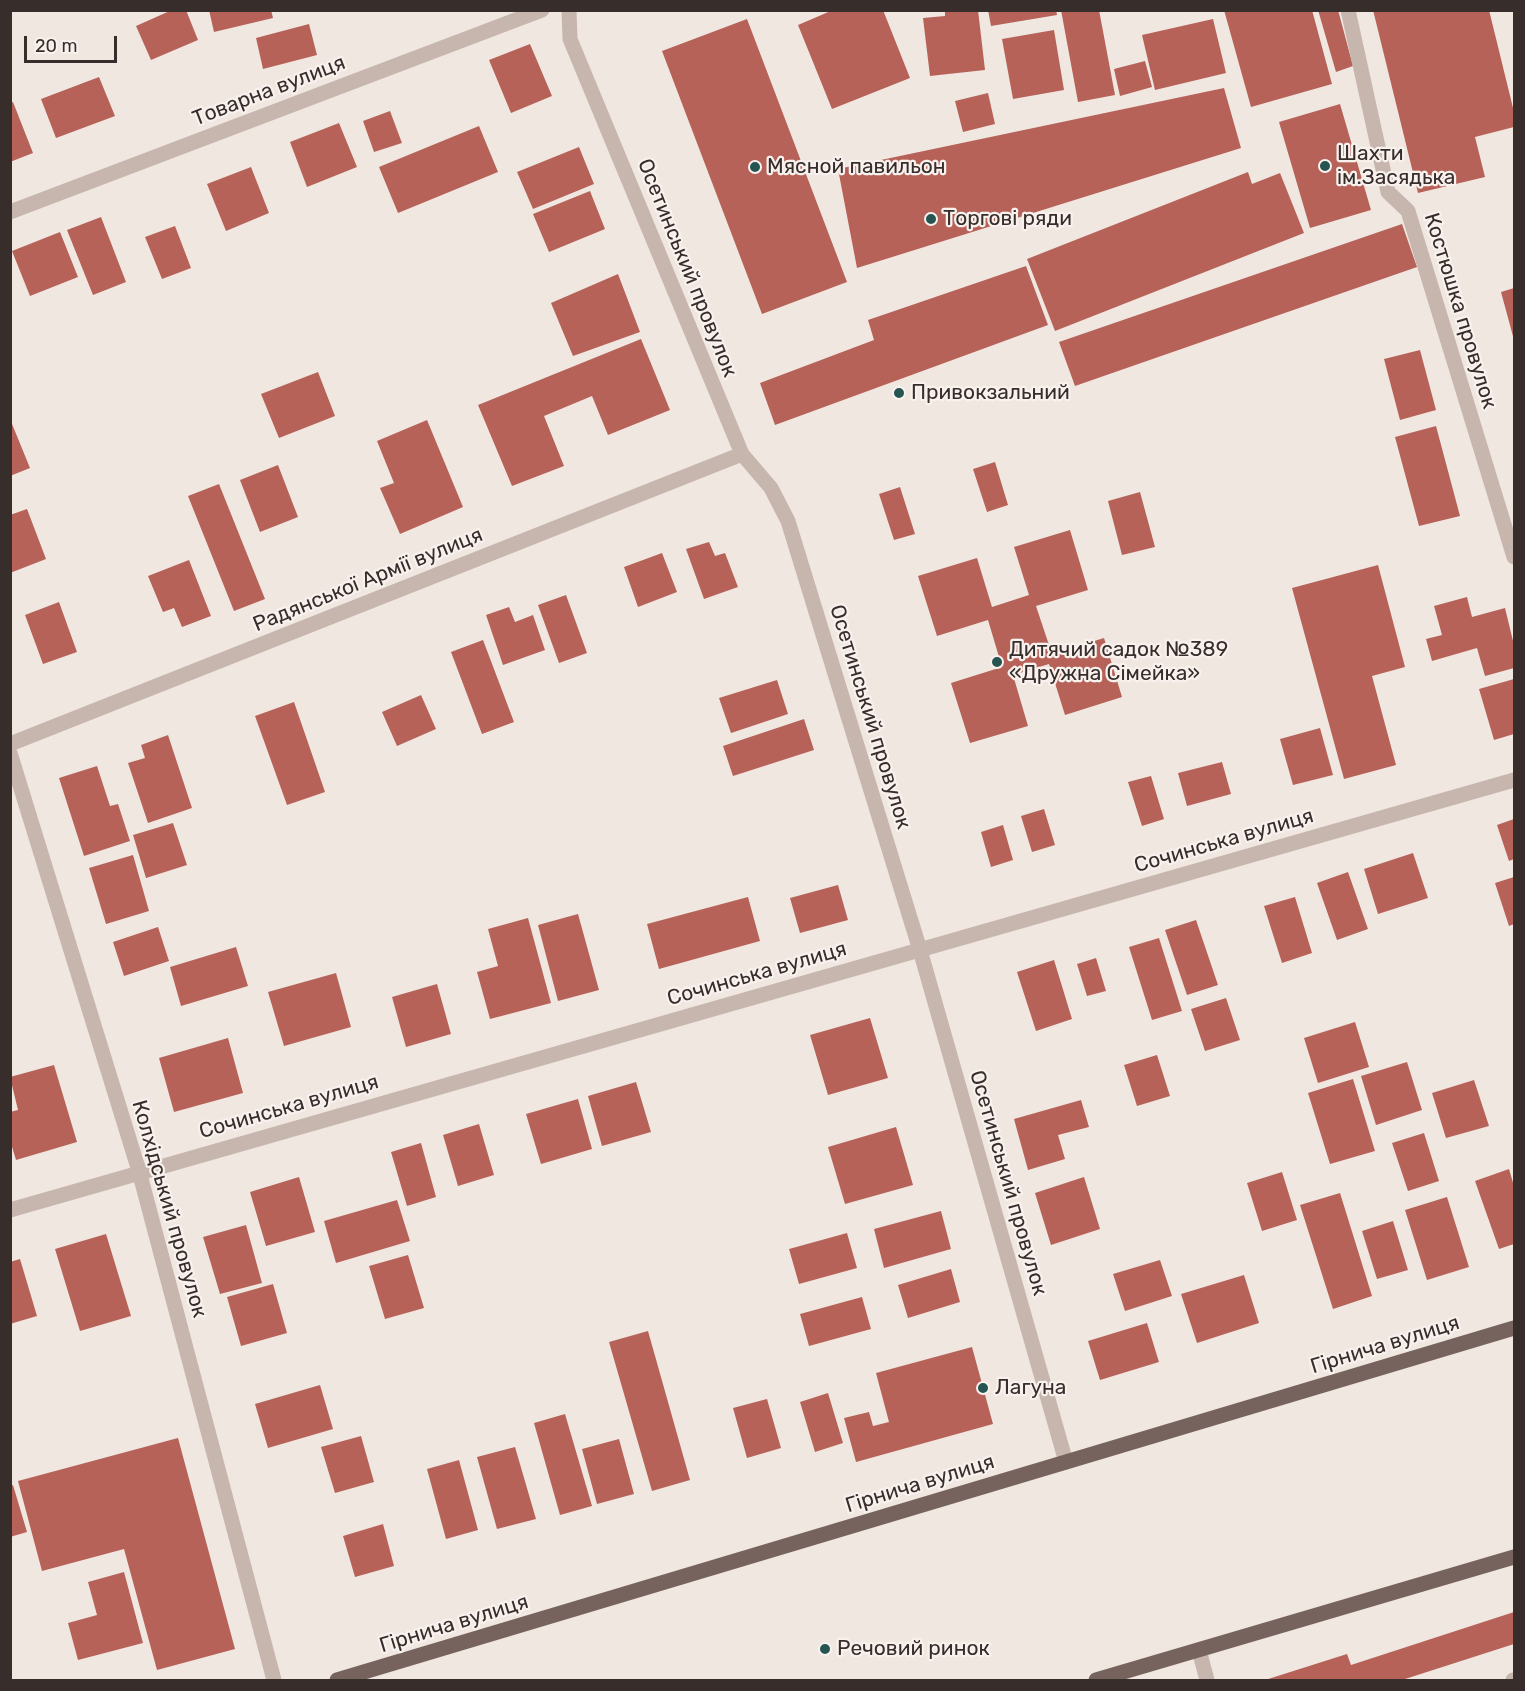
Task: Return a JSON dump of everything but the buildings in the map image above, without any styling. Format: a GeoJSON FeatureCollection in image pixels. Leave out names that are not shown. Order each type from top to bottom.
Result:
{"type":"FeatureCollection","features":[{"type":"Feature","properties":{"kind":"main road","name":"Гірнича вулиця"},"geometry":{"type":"LineString","coordinates":[[337,1680],[1515,1328]]}},
{"type":"Feature","properties":{"kind":"main road"},"geometry":{"type":"LineString","coordinates":[[1096,1680],[1515,1557]]}},
{"type":"Feature","properties":{"kind":"street","name":"Товарна вулиця"},"geometry":{"type":"LineString","coordinates":[[10,212],[542,10]]}},
{"type":"Feature","properties":{"kind":"street","name":"Осетинський провулок"},"geometry":{"type":"LineString","coordinates":[[569,10],[570,39],[742,454],[771,488],[788,521],[920,950],[1066,1462]]}},
{"type":"Feature","properties":{"kind":"street","name":"Костюшка провулок"},"geometry":{"type":"LineString","coordinates":[[1348,10],[1388,192],[1408,211],[1515,557]]}},
{"type":"Feature","properties":{"kind":"street","name":"Радянської Армії вулиця"},"geometry":{"type":"LineString","coordinates":[[10,744],[742,454]]}},
{"type":"Feature","properties":{"kind":"street","name":"Колхідський провулок"},"geometry":{"type":"LineString","coordinates":[[10,753],[139,1171],[274,1680]]}},
{"type":"Feature","properties":{"kind":"street","name":"Сочинська вулиця"},"geometry":{"type":"LineString","coordinates":[[10,1210],[139,1171],[1515,780]]}},
{"type":"Feature","properties":{"kind":"street"},"geometry":{"type":"LineString","coordinates":[[1199,1650],[1208,1680]]}},
{"type":"Feature","properties":{"kind":"place","name":"Шахти ім.Засядька"},"geometry":{"type":"Point","coordinates":[1325,166]}},
{"type":"Feature","properties":{"kind":"place","name":"Мясной павильон"},"geometry":{"type":"Point","coordinates":[755,167]}},
{"type":"Feature","properties":{"kind":"place","name":"Торгові ряди"},"geometry":{"type":"Point","coordinates":[931,219]}},
{"type":"Feature","properties":{"kind":"place","name":"Привокзальний"},"geometry":{"type":"Point","coordinates":[899,393]}},
{"type":"Feature","properties":{"kind":"place","name":"Дитячий садок №389 «Дружна Сімейка»"},"geometry":{"type":"Point","coordinates":[997,662]}},
{"type":"Feature","properties":{"kind":"place","name":"Лагуна"},"geometry":{"type":"Point","coordinates":[983,1388]}},
{"type":"Feature","properties":{"kind":"place","name":"Речовий ринок"},"geometry":{"type":"Point","coordinates":[825,1649]}}]}
